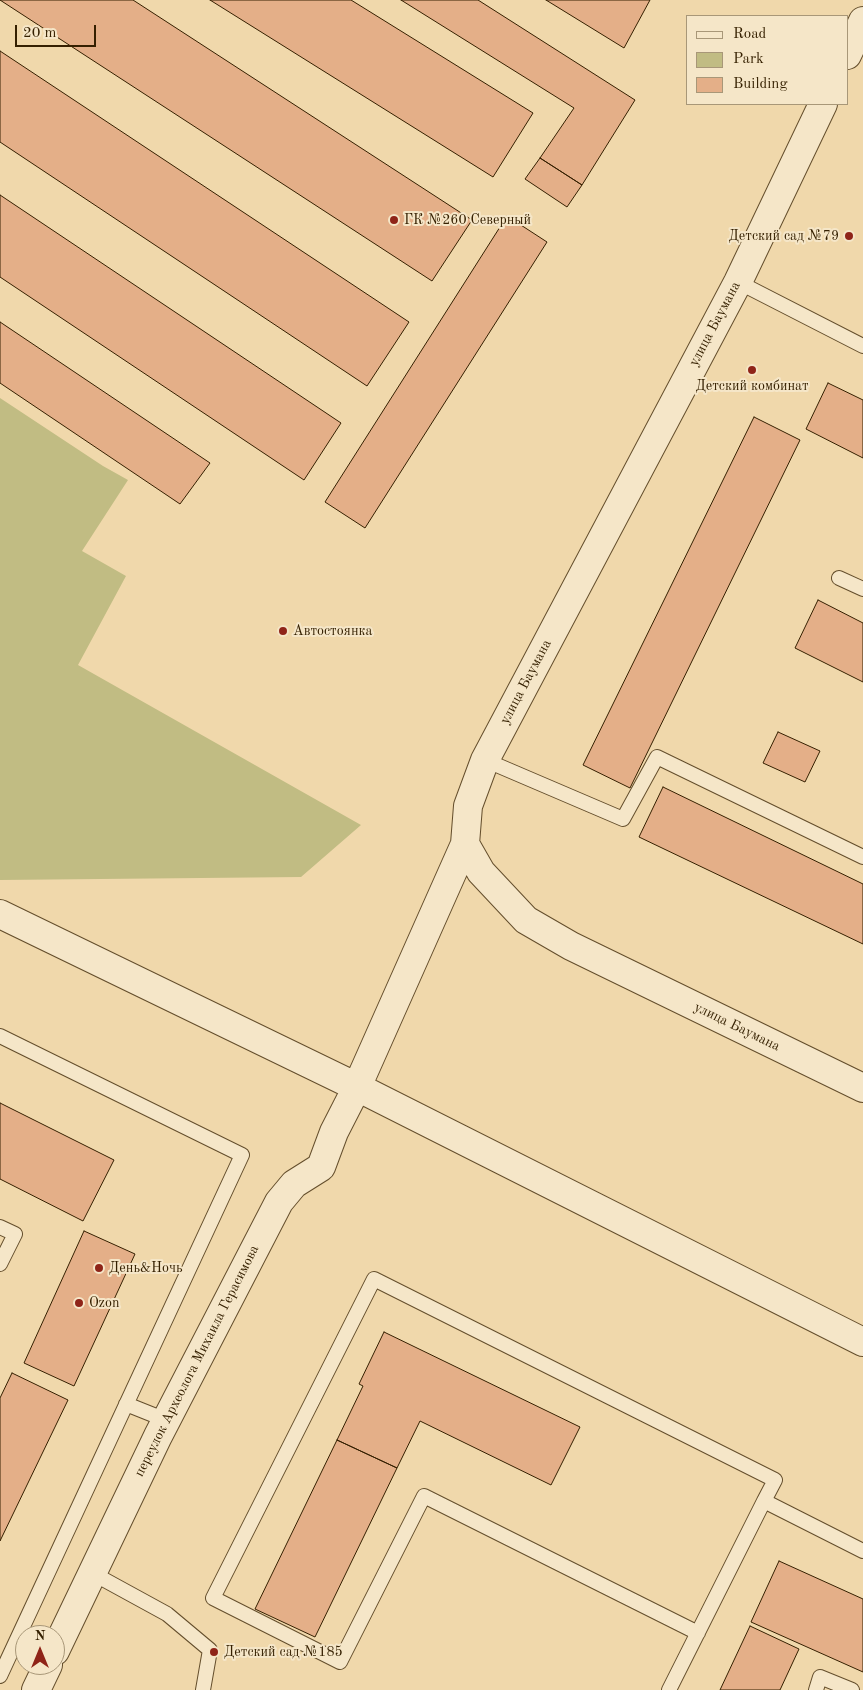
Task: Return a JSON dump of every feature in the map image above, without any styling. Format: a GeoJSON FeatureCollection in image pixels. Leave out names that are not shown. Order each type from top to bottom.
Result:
{"type":"FeatureCollection","features":[{"type":"Feature","properties":{"kind":"street"},"geometry":{"type":"LineString","coordinates":[[848,53],[863,21]]}},
{"type":"Feature","properties":{"kind":"street","name":"улица Баумана"},"geometry":{"type":"LineString","coordinates":[[823,105],[738,282],[485,760],[468,806],[465,844],[481,872],[526,920],[571,946],[863,1088]]}},
{"type":"Feature","properties":{"kind":"street","name":"переулок Археолога Михаила Герасимова"},"geometry":{"type":"LineString","coordinates":[[65,1629],[166,1420],[279,1202],[294,1184],[321,1167],[334,1132],[357,1087],[465,844]]}},
{"type":"Feature","properties":{"kind":"street"},"geometry":{"type":"LineString","coordinates":[[0,914],[357,1087],[863,1342]]}},
{"type":"Feature","properties":{"kind":"street"},"geometry":{"type":"LineString","coordinates":[[36,1690],[43,1675]]}},
{"type":"Feature","properties":{"kind":"lane"},"geometry":{"type":"LineString","coordinates":[[738,282],[863,346]]}},
{"type":"Feature","properties":{"kind":"lane"},"geometry":{"type":"LineString","coordinates":[[839,578],[863,589]]}},
{"type":"Feature","properties":{"kind":"lane"},"geometry":{"type":"LineString","coordinates":[[485,760],[623,819],[657,757],[863,857]]}},
{"type":"Feature","properties":{"kind":"lane"},"geometry":{"type":"LineString","coordinates":[[0,1036],[242,1156],[0,1676]]}},
{"type":"Feature","properties":{"kind":"lane"},"geometry":{"type":"LineString","coordinates":[[0,1227],[15,1234],[0,1264]]}},
{"type":"Feature","properties":{"kind":"lane"},"geometry":{"type":"LineString","coordinates":[[669,1690],[698,1633],[764,1501],[775,1480],[374,1279],[213,1598],[340,1662],[424,1496],[698,1633]]}},
{"type":"Feature","properties":{"kind":"lane"},"geometry":{"type":"LineString","coordinates":[[126,1404],[166,1420]]}},
{"type":"Feature","properties":{"kind":"lane"},"geometry":{"type":"LineString","coordinates":[[764,1501],[863,1550]]}},
{"type":"Feature","properties":{"kind":"lane"},"geometry":{"type":"LineString","coordinates":[[92,1573],[168,1614],[210,1650],[203,1690]]}},
{"type":"Feature","properties":{"kind":"lane"},"geometry":{"type":"LineString","coordinates":[[816,1690],[820,1677],[852,1690]]}},
{"type":"Feature","properties":{"kind":"green space"},"geometry":{"type":"Polygon","coordinates":[[[0,398],[103,466],[128,480],[82,551],[126,576],[78,665],[361,825],[301,877],[0,880],[0,398]]]}},
{"type":"Feature","properties":{"kind":"building"},"geometry":{"type":"Polygon","coordinates":[[[0,0],[133,0],[472,220],[432,281],[0,0]]]}},
{"type":"Feature","properties":{"kind":"building"},"geometry":{"type":"Polygon","coordinates":[[[210,0],[351,0],[533,113],[493,177],[210,0]]]}},
{"type":"Feature","properties":{"kind":"building"},"geometry":{"type":"Polygon","coordinates":[[[401,0],[478,0],[635,100],[582,185],[540,158],[574,108],[401,0]]]}},
{"type":"Feature","properties":{"kind":"building"},"geometry":{"type":"Polygon","coordinates":[[[546,0],[650,0],[624,48],[546,0]]]}},
{"type":"Feature","properties":{"kind":"building"},"geometry":{"type":"Polygon","coordinates":[[[0,51],[409,322],[367,386],[0,142],[0,51]]]}},
{"type":"Feature","properties":{"kind":"building"},"geometry":{"type":"Polygon","coordinates":[[[540,158],[582,185],[567,207],[525,179],[540,158]]]}},
{"type":"Feature","properties":{"kind":"building"},"geometry":{"type":"Polygon","coordinates":[[[0,195],[341,423],[304,480],[0,277],[0,195]]]}},
{"type":"Feature","properties":{"kind":"building"},"geometry":{"type":"Polygon","coordinates":[[[507,216],[547,242],[365,528],[325,502],[507,216]]]}},
{"type":"Feature","properties":{"kind":"building"},"geometry":{"type":"Polygon","coordinates":[[[0,322],[210,463],[180,504],[0,383],[0,322]]]}},
{"type":"Feature","properties":{"kind":"building"},"geometry":{"type":"Polygon","coordinates":[[[828,383],[863,400],[863,458],[806,429],[828,383]]]}},
{"type":"Feature","properties":{"kind":"building"},"geometry":{"type":"Polygon","coordinates":[[[754,417],[800,440],[630,788],[583,765],[754,417]]]}},
{"type":"Feature","properties":{"kind":"building"},"geometry":{"type":"Polygon","coordinates":[[[818,600],[863,623],[863,682],[795,648],[818,600]]]}},
{"type":"Feature","properties":{"kind":"building"},"geometry":{"type":"Polygon","coordinates":[[[778,732],[820,751],[805,782],[763,763],[778,732]]]}},
{"type":"Feature","properties":{"kind":"building"},"geometry":{"type":"Polygon","coordinates":[[[663,787],[863,884],[863,944],[639,837],[663,787]]]}},
{"type":"Feature","properties":{"kind":"building"},"geometry":{"type":"Polygon","coordinates":[[[0,1103],[114,1160],[83,1221],[0,1179],[0,1103]]]}},
{"type":"Feature","properties":{"kind":"building"},"geometry":{"type":"Polygon","coordinates":[[[84,1231],[135,1254],[74,1386],[24,1363],[84,1231]]]}},
{"type":"Feature","properties":{"kind":"building"},"geometry":{"type":"Polygon","coordinates":[[[384,1332],[580,1427],[551,1485],[420,1421],[397,1468],[337,1440],[363,1386],[359,1384],[384,1332]]]}},
{"type":"Feature","properties":{"kind":"building"},"geometry":{"type":"Polygon","coordinates":[[[12,1373],[68,1400],[0,1541],[0,1398],[12,1373]]]}},
{"type":"Feature","properties":{"kind":"building"},"geometry":{"type":"Polygon","coordinates":[[[337,1440],[397,1468],[315,1637],[255,1609],[337,1440]]]}},
{"type":"Feature","properties":{"kind":"building"},"geometry":{"type":"Polygon","coordinates":[[[779,1561],[863,1599],[863,1672],[751,1622],[779,1561]]]}},
{"type":"Feature","properties":{"kind":"building"},"geometry":{"type":"Polygon","coordinates":[[[750,1626],[799,1649],[780,1690],[720,1690],[750,1626]]]}},
{"type":"Feature","properties":{"kind":"place","name":"ГК №260 Северный"},"geometry":{"type":"Point","coordinates":[394,220]}},
{"type":"Feature","properties":{"kind":"place","name":"Детский сад №79"},"geometry":{"type":"Point","coordinates":[849,236]}},
{"type":"Feature","properties":{"kind":"place","name":"Детский комбинат"},"geometry":{"type":"Point","coordinates":[752,370]}},
{"type":"Feature","properties":{"kind":"place","name":"Автостоянка"},"geometry":{"type":"Point","coordinates":[283,631]}},
{"type":"Feature","properties":{"kind":"place","name":"День&Ночь"},"geometry":{"type":"Point","coordinates":[99,1268]}},
{"type":"Feature","properties":{"kind":"place","name":"Ozon"},"geometry":{"type":"Point","coordinates":[79,1303]}},
{"type":"Feature","properties":{"kind":"place","name":"Детский сад №185"},"geometry":{"type":"Point","coordinates":[214,1652]}}]}
